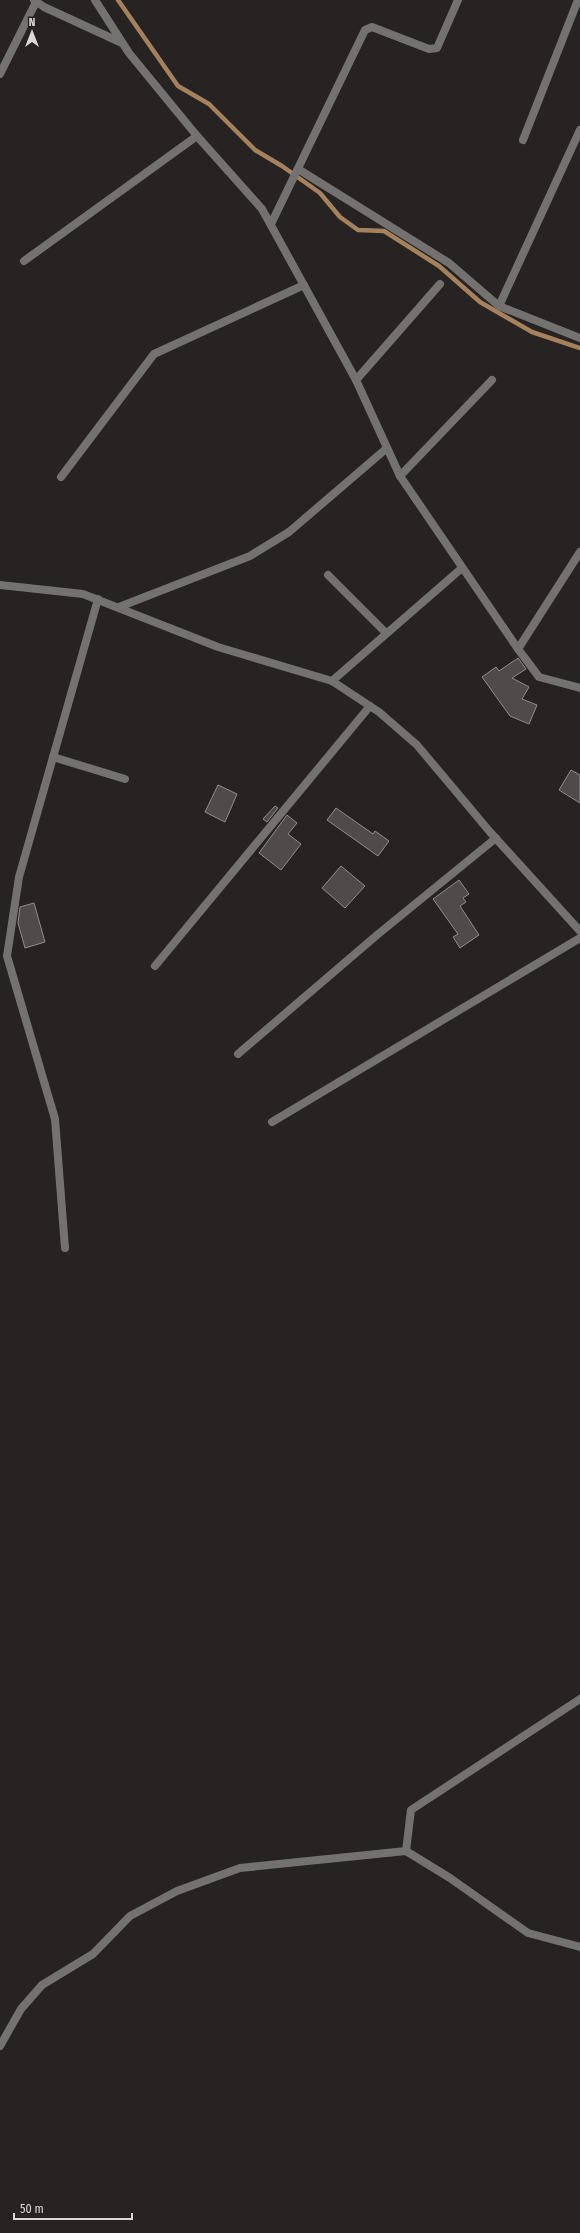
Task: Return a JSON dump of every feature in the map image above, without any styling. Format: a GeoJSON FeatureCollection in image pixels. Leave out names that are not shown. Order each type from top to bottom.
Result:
{"type":"FeatureCollection","features":[{"type":"Feature","properties":{"kind":"street"},"geometry":{"type":"LineString","coordinates":[[0,74],[36,0],[44,7],[122,43]]}},
{"type":"Feature","properties":{"kind":"street"},"geometry":{"type":"LineString","coordinates":[[95,0],[122,43],[197,136],[262,208],[356,380],[400,476],[518,649],[539,677],[580,688]]}},
{"type":"Feature","properties":{"kind":"street"},"geometry":{"type":"LineString","coordinates":[[271,224],[365,30],[372,28],[429,49],[437,48],[458,0]]}},
{"type":"Feature","properties":{"kind":"street"},"geometry":{"type":"LineString","coordinates":[[523,140],[578,0]]}},
{"type":"Feature","properties":{"kind":"street"},"geometry":{"type":"LineString","coordinates":[[499,306],[580,130]]}},
{"type":"Feature","properties":{"kind":"street"},"geometry":{"type":"LineString","coordinates":[[24,261],[197,136]]}},
{"type":"Feature","properties":{"kind":"street"},"geometry":{"type":"LineString","coordinates":[[298,169],[449,263],[499,306],[580,338]]}},
{"type":"Feature","properties":{"kind":"street"},"geometry":{"type":"LineString","coordinates":[[356,380],[440,284]]}},
{"type":"Feature","properties":{"kind":"street"},"geometry":{"type":"LineString","coordinates":[[61,477],[154,354],[304,285]]}},
{"type":"Feature","properties":{"kind":"street"},"geometry":{"type":"LineString","coordinates":[[400,476],[492,380]]}},
{"type":"Feature","properties":{"kind":"street"},"geometry":{"type":"LineString","coordinates":[[119,607],[250,556],[289,532],[387,448]]}},
{"type":"Feature","properties":{"kind":"street"},"geometry":{"type":"LineString","coordinates":[[518,649],[580,552]]}},
{"type":"Feature","properties":{"kind":"street"},"geometry":{"type":"LineString","coordinates":[[332,681],[462,568]]}},
{"type":"Feature","properties":{"kind":"street"},"geometry":{"type":"LineString","coordinates":[[328,574],[386,633]]}},
{"type":"Feature","properties":{"kind":"street"},"geometry":{"type":"LineString","coordinates":[[0,585],[84,594],[218,647],[332,681],[370,706],[417,745],[496,838],[580,931]]}},
{"type":"Feature","properties":{"kind":"street"},"geometry":{"type":"LineString","coordinates":[[65,1248],[55,1119],[7,956],[19,877],[98,599]]}},
{"type":"Feature","properties":{"kind":"street"},"geometry":{"type":"LineString","coordinates":[[155,966],[370,706]]}},
{"type":"Feature","properties":{"kind":"street"},"geometry":{"type":"LineString","coordinates":[[53,757],[125,779]]}},
{"type":"Feature","properties":{"kind":"street"},"geometry":{"type":"LineString","coordinates":[[238,1054],[377,934],[496,838]]}},
{"type":"Feature","properties":{"kind":"street"},"geometry":{"type":"LineString","coordinates":[[272,1122],[580,938]]}},
{"type":"Feature","properties":{"kind":"street"},"geometry":{"type":"LineString","coordinates":[[406,1851],[411,1810],[580,1699]]}},
{"type":"Feature","properties":{"kind":"street"},"geometry":{"type":"LineString","coordinates":[[0,2046],[21,2009],[42,1985],[93,1954],[130,1916],[177,1891],[240,1868],[406,1851],[450,1878],[528,1933],[580,1947]]}},
{"type":"Feature","properties":{"kind":"building"},"geometry":{"type":"Polygon","coordinates":[[[518,658],[526,669],[512,678],[529,687],[522,699],[537,705],[529,724],[510,716],[482,677],[496,667],[499,671],[518,658]]]}},
{"type":"Feature","properties":{"kind":"building"},"geometry":{"type":"Polygon","coordinates":[[[571,770],[580,775],[580,803],[559,790],[571,770]]]}},
{"type":"Feature","properties":{"kind":"building"},"geometry":{"type":"Polygon","coordinates":[[[218,785],[237,794],[225,822],[205,812],[218,785]]]}},
{"type":"Feature","properties":{"kind":"building"},"geometry":{"type":"Polygon","coordinates":[[[275,806],[278,808],[267,822],[263,819],[275,806]]]}},
{"type":"Feature","properties":{"kind":"building"},"geometry":{"type":"Polygon","coordinates":[[[336,808],[373,834],[375,831],[389,841],[378,856],[327,820],[336,808]]]}},
{"type":"Feature","properties":{"kind":"building"},"geometry":{"type":"Polygon","coordinates":[[[287,815],[297,823],[288,834],[301,844],[281,870],[259,853],[287,815]]]}},
{"type":"Feature","properties":{"kind":"building"},"geometry":{"type":"Polygon","coordinates":[[[341,866],[365,886],[345,908],[322,888],[341,866]]]}},
{"type":"Feature","properties":{"kind":"building"},"geometry":{"type":"Polygon","coordinates":[[[459,880],[469,894],[463,898],[466,902],[460,906],[479,935],[460,948],[453,937],[458,934],[433,899],[459,880]]]}},
{"type":"Feature","properties":{"kind":"building"},"geometry":{"type":"Polygon","coordinates":[[[34,903],[45,942],[25,948],[18,923],[20,907],[34,903]]]}},
{"type":"Feature","properties":{"kind":"waterway"},"geometry":{"type":"LineString","coordinates":[[118,0],[178,86],[209,104],[255,150],[282,166],[320,193],[340,217],[358,230],[384,231],[439,266],[480,302],[532,332],[580,348]]}}]}
